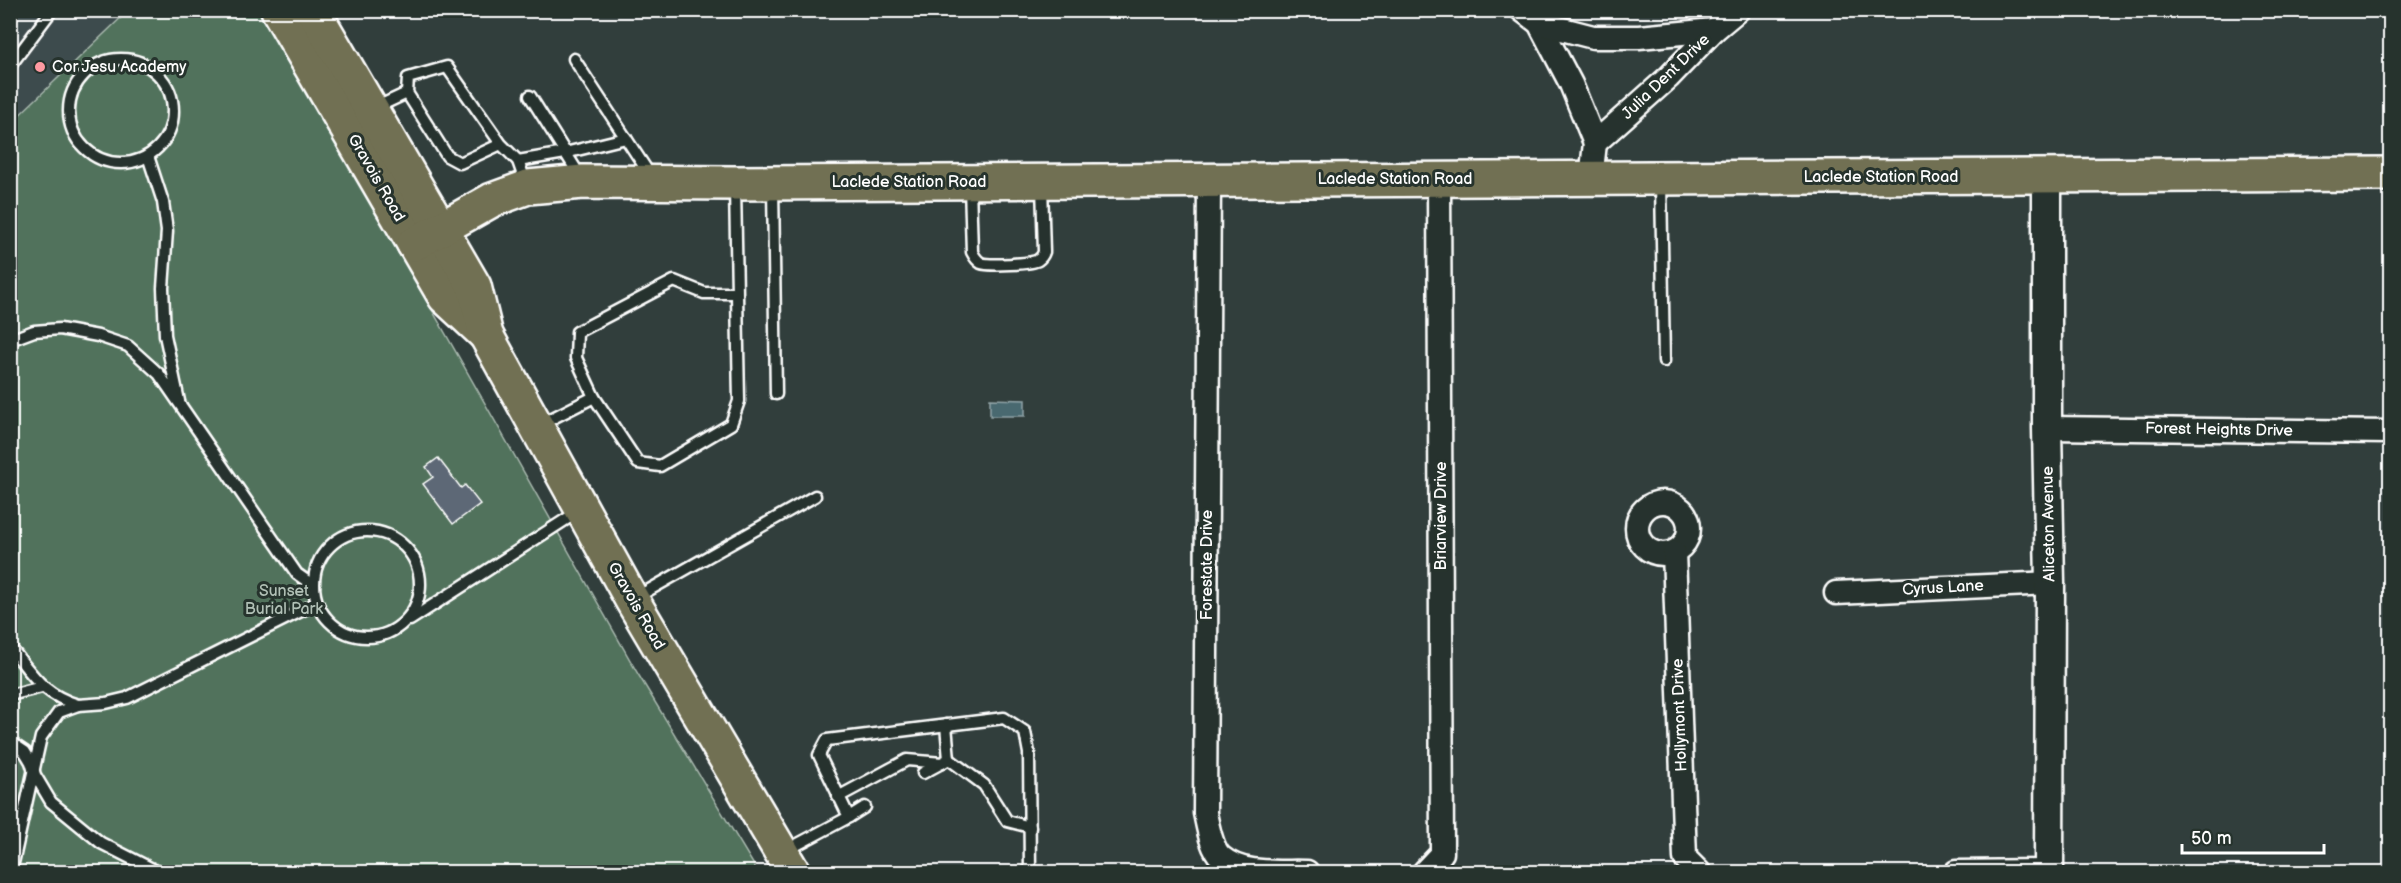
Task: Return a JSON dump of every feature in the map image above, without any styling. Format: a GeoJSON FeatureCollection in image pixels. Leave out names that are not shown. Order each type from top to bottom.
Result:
{"type":"FeatureCollection","features":[{"type":"Feature","properties":{"kind":"main road","name":"Gravois Road"},"geometry":{"type":"LineString","coordinates":[[278,10],[427,236]]}},
{"type":"Feature","properties":{"kind":"main road","name":"Gravois Road"},"geometry":{"type":"LineString","coordinates":[[313,10],[416,185],[427,236],[445,297],[486,335],[632,600],[787,863]]}},
{"type":"Feature","properties":{"kind":"main road","name":"Laclede Station Road"},"geometry":{"type":"LineString","coordinates":[[427,236],[492,200],[523,174],[583,182],[655,183],[2391,174]]}},
{"type":"Feature","properties":{"kind":"main road"},"geometry":{"type":"LineString","coordinates":[[416,185],[458,196],[492,200]]}},
{"type":"Feature","properties":{"kind":"street","name":"Julia Dent Drive"},"geometry":{"type":"LineString","coordinates":[[1595,144],[1669,77],[1714,30],[1738,10]]}},
{"type":"Feature","properties":{"kind":"street"},"geometry":{"type":"LineString","coordinates":[[1530,17],[1593,37],[1639,37],[1714,30]]}},
{"type":"Feature","properties":{"kind":"street"},"geometry":{"type":"LineString","coordinates":[[1530,17],[1571,84],[1595,144],[1591,179]]}},
{"type":"Feature","properties":{"kind":"street","name":"Aliceton Avenue"},"geometry":{"type":"LineString","coordinates":[[2047,175],[2047,428],[2050,583],[2049,872]]}},
{"type":"Feature","properties":{"kind":"street","name":"Briarview Drive"},"geometry":{"type":"LineString","coordinates":[[1424,873],[1442,853],[1439,179]]}},
{"type":"Feature","properties":{"kind":"street","name":"Forestate Drive"},"geometry":{"type":"LineString","coordinates":[[1209,180],[1205,813],[1210,836],[1220,856],[1247,870],[1307,873]]}},
{"type":"Feature","properties":{"kind":"street","name":"Forest Heights Drive"},"geometry":{"type":"LineString","coordinates":[[2047,428],[2391,432]]}},
{"type":"Feature","properties":{"kind":"street","name":"Hollymont Drive"},"geometry":{"type":"LineString","coordinates":[[1674,552],[1685,858],[1699,873]]}},
{"type":"Feature","properties":{"kind":"street","name":"Cyrus Lane"},"geometry":{"type":"LineString","coordinates":[[1836,593],[2050,583]]}},
{"type":"Feature","properties":{"kind":"street"},"geometry":{"type":"LineString","coordinates":[[1956,873],[2049,872]]}},
{"type":"Feature","properties":{"kind":"lane"},"geometry":{"type":"LineString","coordinates":[[10,66],[52,10]]}},
{"type":"Feature","properties":{"kind":"lane"},"geometry":{"type":"LineString","coordinates":[[118,58],[135,60],[151,67],[164,80],[171,95],[173,112],[170,130],[161,145],[148,156],[132,163],[114,163],[98,158],[83,148],[73,134],[68,118],[69,100],[75,84],[86,70],[101,61],[118,58]]}},
{"type":"Feature","properties":{"kind":"lane"},"geometry":{"type":"LineString","coordinates":[[574,59],[655,183]]}},
{"type":"Feature","properties":{"kind":"lane"},"geometry":{"type":"LineString","coordinates":[[501,144],[460,163],[447,156],[407,93],[408,78],[447,67],[523,174],[566,153],[626,138]]}},
{"type":"Feature","properties":{"kind":"lane"},"geometry":{"type":"LineString","coordinates":[[372,110],[407,93]]}},
{"type":"Feature","properties":{"kind":"lane"},"geometry":{"type":"LineString","coordinates":[[530,96],[583,182]]}},
{"type":"Feature","properties":{"kind":"lane"},"geometry":{"type":"LineString","coordinates":[[148,156],[163,202],[167,231],[163,288],[165,335],[180,404]]}},
{"type":"Feature","properties":{"kind":"lane"},"geometry":{"type":"LineString","coordinates":[[1661,178],[1664,361]]}},
{"type":"Feature","properties":{"kind":"lane"},"geometry":{"type":"LineString","coordinates":[[970,182],[972,252],[975,259],[983,264],[1029,263],[1037,261],[1044,252],[1042,182]]}},
{"type":"Feature","properties":{"kind":"lane"},"geometry":{"type":"LineString","coordinates":[[735,183],[739,401],[731,424],[660,466],[638,463],[594,397],[576,358],[577,332],[674,281],[704,293],[736,293]]}},
{"type":"Feature","properties":{"kind":"lane"},"geometry":{"type":"LineString","coordinates":[[772,183],[776,394]]}},
{"type":"Feature","properties":{"kind":"lane"},"geometry":{"type":"LineString","coordinates":[[10,340],[34,331],[60,329],[98,336],[128,346],[159,374],[297,574],[314,586]]}},
{"type":"Feature","properties":{"kind":"lane"},"geometry":{"type":"LineString","coordinates":[[536,427],[594,397]]}},
{"type":"Feature","properties":{"kind":"lane"},"geometry":{"type":"LineString","coordinates":[[632,600],[815,496]]}},
{"type":"Feature","properties":{"kind":"lane"},"geometry":{"type":"LineString","coordinates":[[405,623],[413,612],[421,591],[420,573],[414,557],[388,533],[370,529],[352,531],[336,539],[324,552],[316,568],[314,586],[317,603],[326,618],[340,630],[356,636],[374,637],[390,633],[581,509]]}},
{"type":"Feature","properties":{"kind":"lane"},"geometry":{"type":"LineString","coordinates":[[11,873],[41,737],[59,712],[78,705],[106,703],[127,698],[317,603]]}},
{"type":"Feature","properties":{"kind":"lane"},"geometry":{"type":"LineString","coordinates":[[10,647],[42,687],[59,699],[78,705]]}},
{"type":"Feature","properties":{"kind":"lane"},"geometry":{"type":"LineString","coordinates":[[10,695],[42,687]]}},
{"type":"Feature","properties":{"kind":"lane"},"geometry":{"type":"LineString","coordinates":[[849,817],[819,755],[827,740],[1004,718],[1025,732],[1029,753],[1030,873]]}},
{"type":"Feature","properties":{"kind":"lane"},"geometry":{"type":"LineString","coordinates":[[946,725],[946,761]]}},
{"type":"Feature","properties":{"kind":"lane"},"geometry":{"type":"LineString","coordinates":[[10,742],[25,752],[31,762],[34,775],[51,802],[101,843],[158,873]]}},
{"type":"Feature","properties":{"kind":"lane"},"geometry":{"type":"LineString","coordinates":[[838,797],[907,760],[946,761],[984,785],[1006,821],[1030,827]]}},
{"type":"Feature","properties":{"kind":"lane"},"geometry":{"type":"LineString","coordinates":[[923,773],[946,761]]}},
{"type":"Feature","properties":{"kind":"lane"},"geometry":{"type":"LineString","coordinates":[[787,863],[865,807]]}},
{"type":"Feature","properties":{"kind":"shaded area","name":"Cor Jesu Academy"},"geometry":{"type":"Polygon","coordinates":[[[11,11],[128,11],[11,123],[11,11]]]}},
{"type":"Feature","properties":{"kind":"green space","name":"Sunset Burial Park"},"geometry":{"type":"Polygon","coordinates":[[[128,11],[263,11],[638,674],[758,872],[11,872],[11,123],[128,11]]]}},
{"type":"Feature","properties":{"kind":"water"},"geometry":{"type":"Polygon","coordinates":[[[990,399],[1025,400],[1025,416],[990,416],[990,399]]]}},
{"type":"Feature","properties":{"kind":"building"},"geometry":{"type":"Polygon","coordinates":[[[438,458],[461,488],[465,485],[480,504],[453,524],[423,484],[433,477],[426,467],[438,458]]]}},
{"type":"Feature","properties":{"kind":"place","name":"Cor Jesu Academy"},"geometry":{"type":"Point","coordinates":[40,67]}}]}
